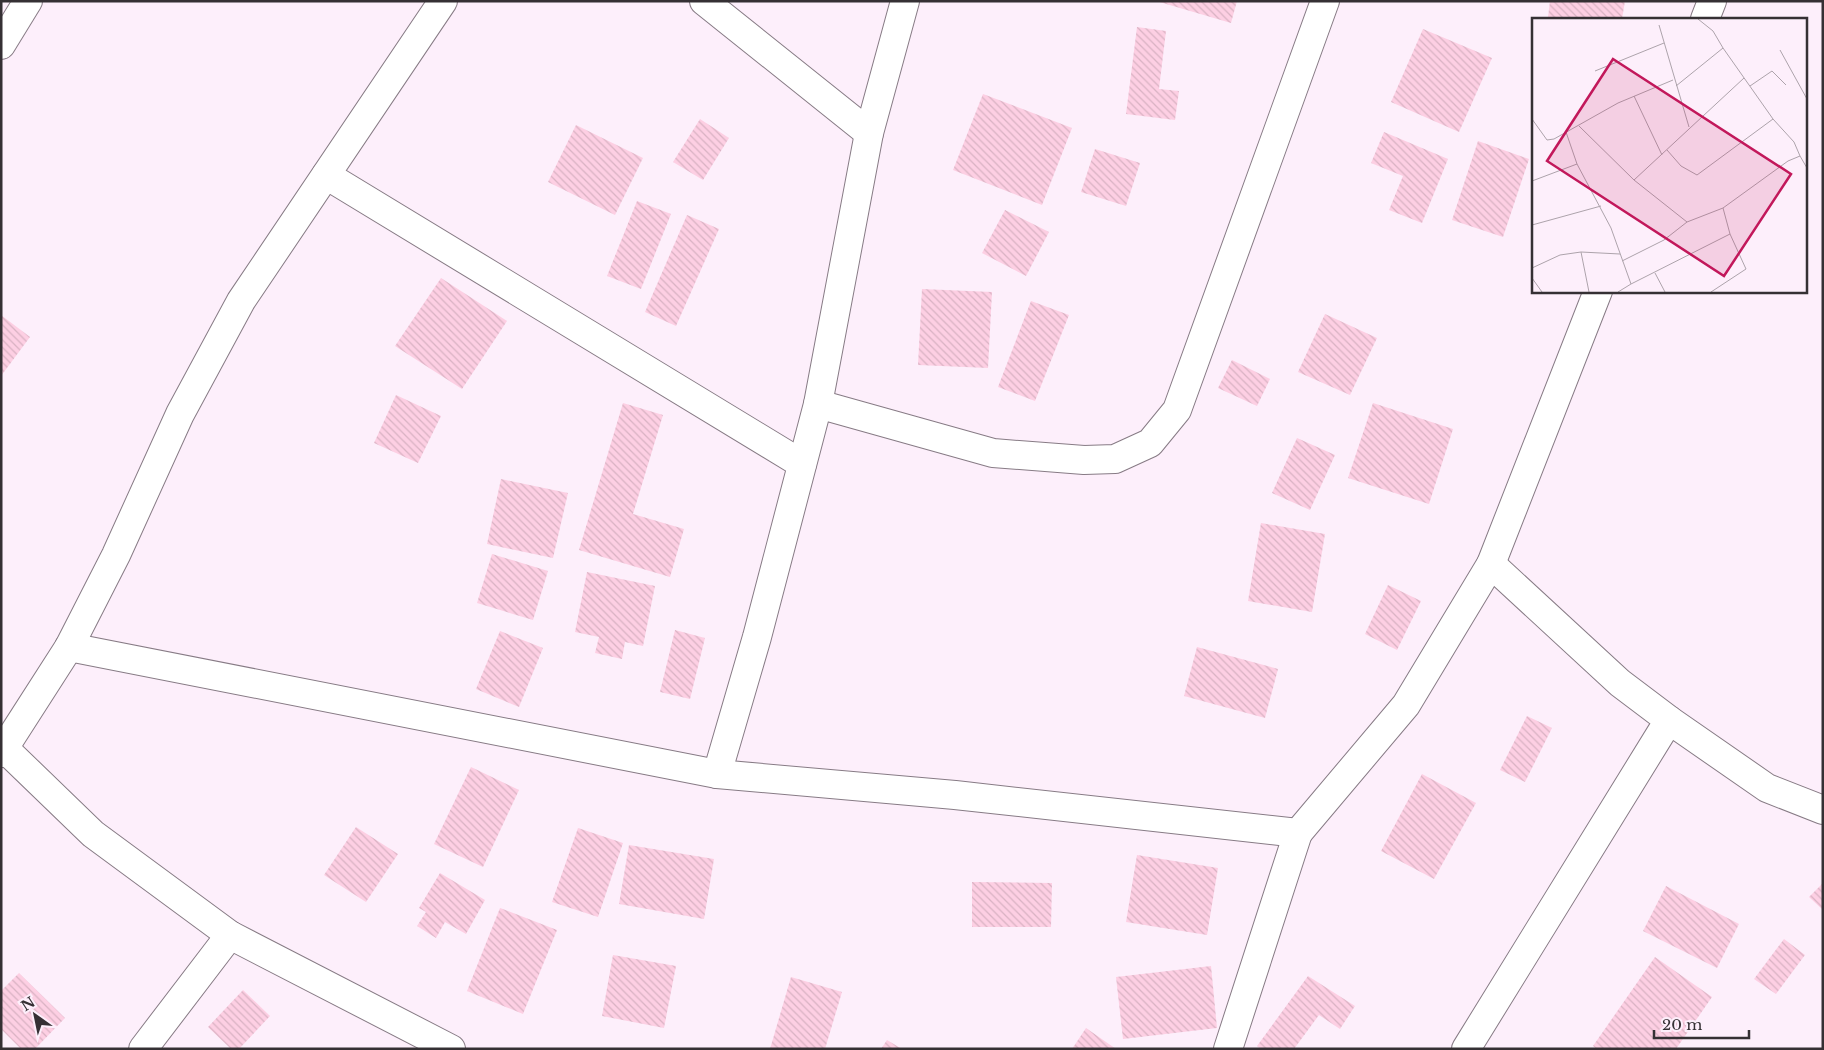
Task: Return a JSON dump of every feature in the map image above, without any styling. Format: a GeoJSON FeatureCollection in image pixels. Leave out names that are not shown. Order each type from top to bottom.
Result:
{"type":"FeatureCollection","features":[{"type":"Feature","properties":{"kind":"street"},"geometry":{"type":"LineString","coordinates":[[1,45],[28,1]]}},
{"type":"Feature","properties":{"kind":"street"},"geometry":{"type":"LineString","coordinates":[[443,1],[241,301],[180,414],[116,555],[69,647],[3,751],[93,834],[230,935],[451,1049]]}},
{"type":"Feature","properties":{"kind":"street"},"geometry":{"type":"LineString","coordinates":[[704,1],[869,133]]}},
{"type":"Feature","properties":{"kind":"street"},"geometry":{"type":"LineString","coordinates":[[717,774],[757,637],[818,404],[869,133],[905,1]]}},
{"type":"Feature","properties":{"kind":"street"},"geometry":{"type":"LineString","coordinates":[[818,404],[993,452],[1084,460],[1115,459],[1150,443],[1177,410],[1325,1]]}},
{"type":"Feature","properties":{"kind":"street"},"geometry":{"type":"LineString","coordinates":[[1705,18],[1712,1]]}},
{"type":"Feature","properties":{"kind":"street"},"geometry":{"type":"LineString","coordinates":[[326,175],[802,464]]}},
{"type":"Feature","properties":{"kind":"street"},"geometry":{"type":"LineString","coordinates":[[1228,1049],[1298,832],[1406,705],[1491,564],[1598,292]]}},
{"type":"Feature","properties":{"kind":"street"},"geometry":{"type":"LineString","coordinates":[[1491,564],[1620,683],[1768,788],[1823,810]]}},
{"type":"Feature","properties":{"kind":"street"},"geometry":{"type":"LineString","coordinates":[[69,647],[717,774],[955,795],[1298,832]]}},
{"type":"Feature","properties":{"kind":"street"},"geometry":{"type":"LineString","coordinates":[[1466,1049],[1670,720]]}},
{"type":"Feature","properties":{"kind":"street"},"geometry":{"type":"LineString","coordinates":[[143,1049],[230,935]]}},
{"type":"Feature","properties":{"kind":"building"},"geometry":{"type":"Polygon","coordinates":[[[1156,1],[1237,1],[1231,23],[1156,1]]]}},
{"type":"Feature","properties":{"kind":"building"},"geometry":{"type":"Polygon","coordinates":[[[1550,1],[1625,1],[1622,18],[1548,17],[1550,1]]]}},
{"type":"Feature","properties":{"kind":"building"},"geometry":{"type":"Polygon","coordinates":[[[1137,27],[1166,31],[1159,89],[1179,91],[1175,120],[1126,114],[1137,27]]]}},
{"type":"Feature","properties":{"kind":"building"},"geometry":{"type":"Polygon","coordinates":[[[1423,29],[1492,58],[1459,132],[1391,102],[1423,29]]]}},
{"type":"Feature","properties":{"kind":"building"},"geometry":{"type":"Polygon","coordinates":[[[983,94],[1072,128],[1042,205],[953,170],[983,94]]]}},
{"type":"Feature","properties":{"kind":"building"},"geometry":{"type":"Polygon","coordinates":[[[700,119],[729,138],[703,180],[673,162],[700,119]]]}},
{"type":"Feature","properties":{"kind":"building"},"geometry":{"type":"Polygon","coordinates":[[[576,125],[643,158],[615,215],[548,182],[576,125]]]}},
{"type":"Feature","properties":{"kind":"building"},"geometry":{"type":"Polygon","coordinates":[[[1384,132],[1448,159],[1422,223],[1389,210],[1403,176],[1371,163],[1384,132]]]}},
{"type":"Feature","properties":{"kind":"building"},"geometry":{"type":"Polygon","coordinates":[[[1478,141],[1529,159],[1503,237],[1452,220],[1478,141]]]}},
{"type":"Feature","properties":{"kind":"building"},"geometry":{"type":"Polygon","coordinates":[[[1095,149],[1140,163],[1126,206],[1081,192],[1095,149]]]}},
{"type":"Feature","properties":{"kind":"building"},"geometry":{"type":"Polygon","coordinates":[[[637,201],[671,214],[641,289],[607,276],[637,201]]]}},
{"type":"Feature","properties":{"kind":"building"},"geometry":{"type":"Polygon","coordinates":[[[1005,210],[1049,232],[1026,276],[982,253],[1005,210]]]}},
{"type":"Feature","properties":{"kind":"building"},"geometry":{"type":"Polygon","coordinates":[[[687,215],[719,229],[676,326],[645,312],[687,215]]]}},
{"type":"Feature","properties":{"kind":"building"},"geometry":{"type":"Polygon","coordinates":[[[441,278],[507,321],[462,389],[395,346],[441,278]]]}},
{"type":"Feature","properties":{"kind":"building"},"geometry":{"type":"Polygon","coordinates":[[[922,289],[992,292],[988,368],[918,365],[922,289]]]}},
{"type":"Feature","properties":{"kind":"building"},"geometry":{"type":"Polygon","coordinates":[[[1031,301],[1069,315],[1035,401],[998,387],[1031,301]]]}},
{"type":"Feature","properties":{"kind":"building"},"geometry":{"type":"Polygon","coordinates":[[[1325,314],[1377,338],[1350,395],[1298,372],[1325,314]]]}},
{"type":"Feature","properties":{"kind":"building"},"geometry":{"type":"Polygon","coordinates":[[[1,315],[30,337],[1,376],[1,315]]]}},
{"type":"Feature","properties":{"kind":"building"},"geometry":{"type":"Polygon","coordinates":[[[1232,360],[1270,379],[1257,406],[1218,388],[1232,360]]]}},
{"type":"Feature","properties":{"kind":"building"},"geometry":{"type":"Polygon","coordinates":[[[396,395],[441,416],[418,463],[374,443],[396,395]]]}},
{"type":"Feature","properties":{"kind":"building"},"geometry":{"type":"Polygon","coordinates":[[[623,403],[663,415],[633,514],[684,529],[670,577],[579,550],[623,403]]]}},
{"type":"Feature","properties":{"kind":"building"},"geometry":{"type":"Polygon","coordinates":[[[1373,403],[1453,429],[1429,504],[1348,478],[1373,403]]]}},
{"type":"Feature","properties":{"kind":"building"},"geometry":{"type":"Polygon","coordinates":[[[1297,438],[1335,455],[1310,510],[1272,493],[1297,438]]]}},
{"type":"Feature","properties":{"kind":"building"},"geometry":{"type":"Polygon","coordinates":[[[501,479],[568,493],[553,558],[487,544],[501,479]]]}},
{"type":"Feature","properties":{"kind":"building"},"geometry":{"type":"Polygon","coordinates":[[[1261,523],[1325,534],[1312,612],[1248,601],[1261,523]]]}},
{"type":"Feature","properties":{"kind":"building"},"geometry":{"type":"Polygon","coordinates":[[[492,554],[548,571],[533,620],[477,603],[492,554]]]}},
{"type":"Feature","properties":{"kind":"building"},"geometry":{"type":"Polygon","coordinates":[[[587,572],[655,586],[643,646],[625,642],[622,659],[595,653],[599,637],[575,632],[587,572]]]}},
{"type":"Feature","properties":{"kind":"building"},"geometry":{"type":"Polygon","coordinates":[[[1388,585],[1421,601],[1397,650],[1365,634],[1388,585]]]}},
{"type":"Feature","properties":{"kind":"building"},"geometry":{"type":"Polygon","coordinates":[[[675,630],[705,638],[690,699],[660,692],[675,630]]]}},
{"type":"Feature","properties":{"kind":"building"},"geometry":{"type":"Polygon","coordinates":[[[500,631],[543,648],[519,707],[476,689],[500,631]]]}},
{"type":"Feature","properties":{"kind":"building"},"geometry":{"type":"Polygon","coordinates":[[[1197,647],[1278,669],[1265,718],[1184,696],[1197,647]]]}},
{"type":"Feature","properties":{"kind":"building"},"geometry":{"type":"Polygon","coordinates":[[[1527,716],[1552,728],[1525,782],[1500,770],[1527,716]]]}},
{"type":"Feature","properties":{"kind":"building"},"geometry":{"type":"Polygon","coordinates":[[[471,767],[519,790],[483,867],[434,844],[471,767]]]}},
{"type":"Feature","properties":{"kind":"building"},"geometry":{"type":"Polygon","coordinates":[[[1422,774],[1476,803],[1434,879],[1381,851],[1422,774]]]}},
{"type":"Feature","properties":{"kind":"building"},"geometry":{"type":"Polygon","coordinates":[[[356,827],[398,854],[366,902],[324,875],[356,827]]]}},
{"type":"Feature","properties":{"kind":"building"},"geometry":{"type":"Polygon","coordinates":[[[578,828],[623,843],[598,917],[552,902],[578,828]]]}},
{"type":"Feature","properties":{"kind":"building"},"geometry":{"type":"Polygon","coordinates":[[[629,845],[714,859],[704,919],[619,904],[629,845]]]}},
{"type":"Feature","properties":{"kind":"building"},"geometry":{"type":"Polygon","coordinates":[[[1137,855],[1218,868],[1207,935],[1126,922],[1137,855]]]}},
{"type":"Feature","properties":{"kind":"building"},"geometry":{"type":"Polygon","coordinates":[[[440,873],[485,900],[466,934],[445,922],[436,938],[417,926],[426,912],[419,908],[440,873]]]}},
{"type":"Feature","properties":{"kind":"building"},"geometry":{"type":"Polygon","coordinates":[[[972,882],[1052,883],[1051,927],[972,927],[972,882]]]}},
{"type":"Feature","properties":{"kind":"building"},"geometry":{"type":"Polygon","coordinates":[[[1823,883],[1823,910],[1809,897],[1823,883]]]}},
{"type":"Feature","properties":{"kind":"building"},"geometry":{"type":"Polygon","coordinates":[[[1666,886],[1739,924],[1717,968],[1643,931],[1666,886]]]}},
{"type":"Feature","properties":{"kind":"building"},"geometry":{"type":"Polygon","coordinates":[[[500,908],[557,930],[523,1014],[467,991],[500,908]]]}},
{"type":"Feature","properties":{"kind":"building"},"geometry":{"type":"Polygon","coordinates":[[[1784,939],[1805,955],[1776,994],[1754,979],[1784,939]]]}},
{"type":"Feature","properties":{"kind":"building"},"geometry":{"type":"Polygon","coordinates":[[[613,955],[676,966],[664,1028],[602,1016],[613,955]]]}},
{"type":"Feature","properties":{"kind":"building"},"geometry":{"type":"Polygon","coordinates":[[[1655,957],[1712,997],[1676,1049],[1597,1049],[1593,1046],[1655,957]]]}},
{"type":"Feature","properties":{"kind":"building"},"geometry":{"type":"Polygon","coordinates":[[[1211,966],[1217,1028],[1123,1039],[1116,977],[1211,966]]]}},
{"type":"Feature","properties":{"kind":"building"},"geometry":{"type":"Polygon","coordinates":[[[19,973],[65,1018],[35,1049],[21,1049],[1,1029],[1,991],[19,973]]]}},
{"type":"Feature","properties":{"kind":"building"},"geometry":{"type":"Polygon","coordinates":[[[1308,976],[1355,1006],[1340,1029],[1319,1015],[1294,1049],[1261,1049],[1257,1046],[1308,976]]]}},
{"type":"Feature","properties":{"kind":"building"},"geometry":{"type":"Polygon","coordinates":[[[791,977],[842,992],[825,1049],[770,1049],[791,977]]]}},
{"type":"Feature","properties":{"kind":"building"},"geometry":{"type":"Polygon","coordinates":[[[243,990],[270,1016],[239,1049],[231,1049],[208,1027],[243,990]]]}},
{"type":"Feature","properties":{"kind":"building"},"geometry":{"type":"Polygon","coordinates":[[[1086,1028],[1116,1049],[1072,1049],[1086,1028]]]}},
{"type":"Feature","properties":{"kind":"building"},"geometry":{"type":"Polygon","coordinates":[[[887,1040],[902,1049],[881,1049],[887,1040]]]}}]}
